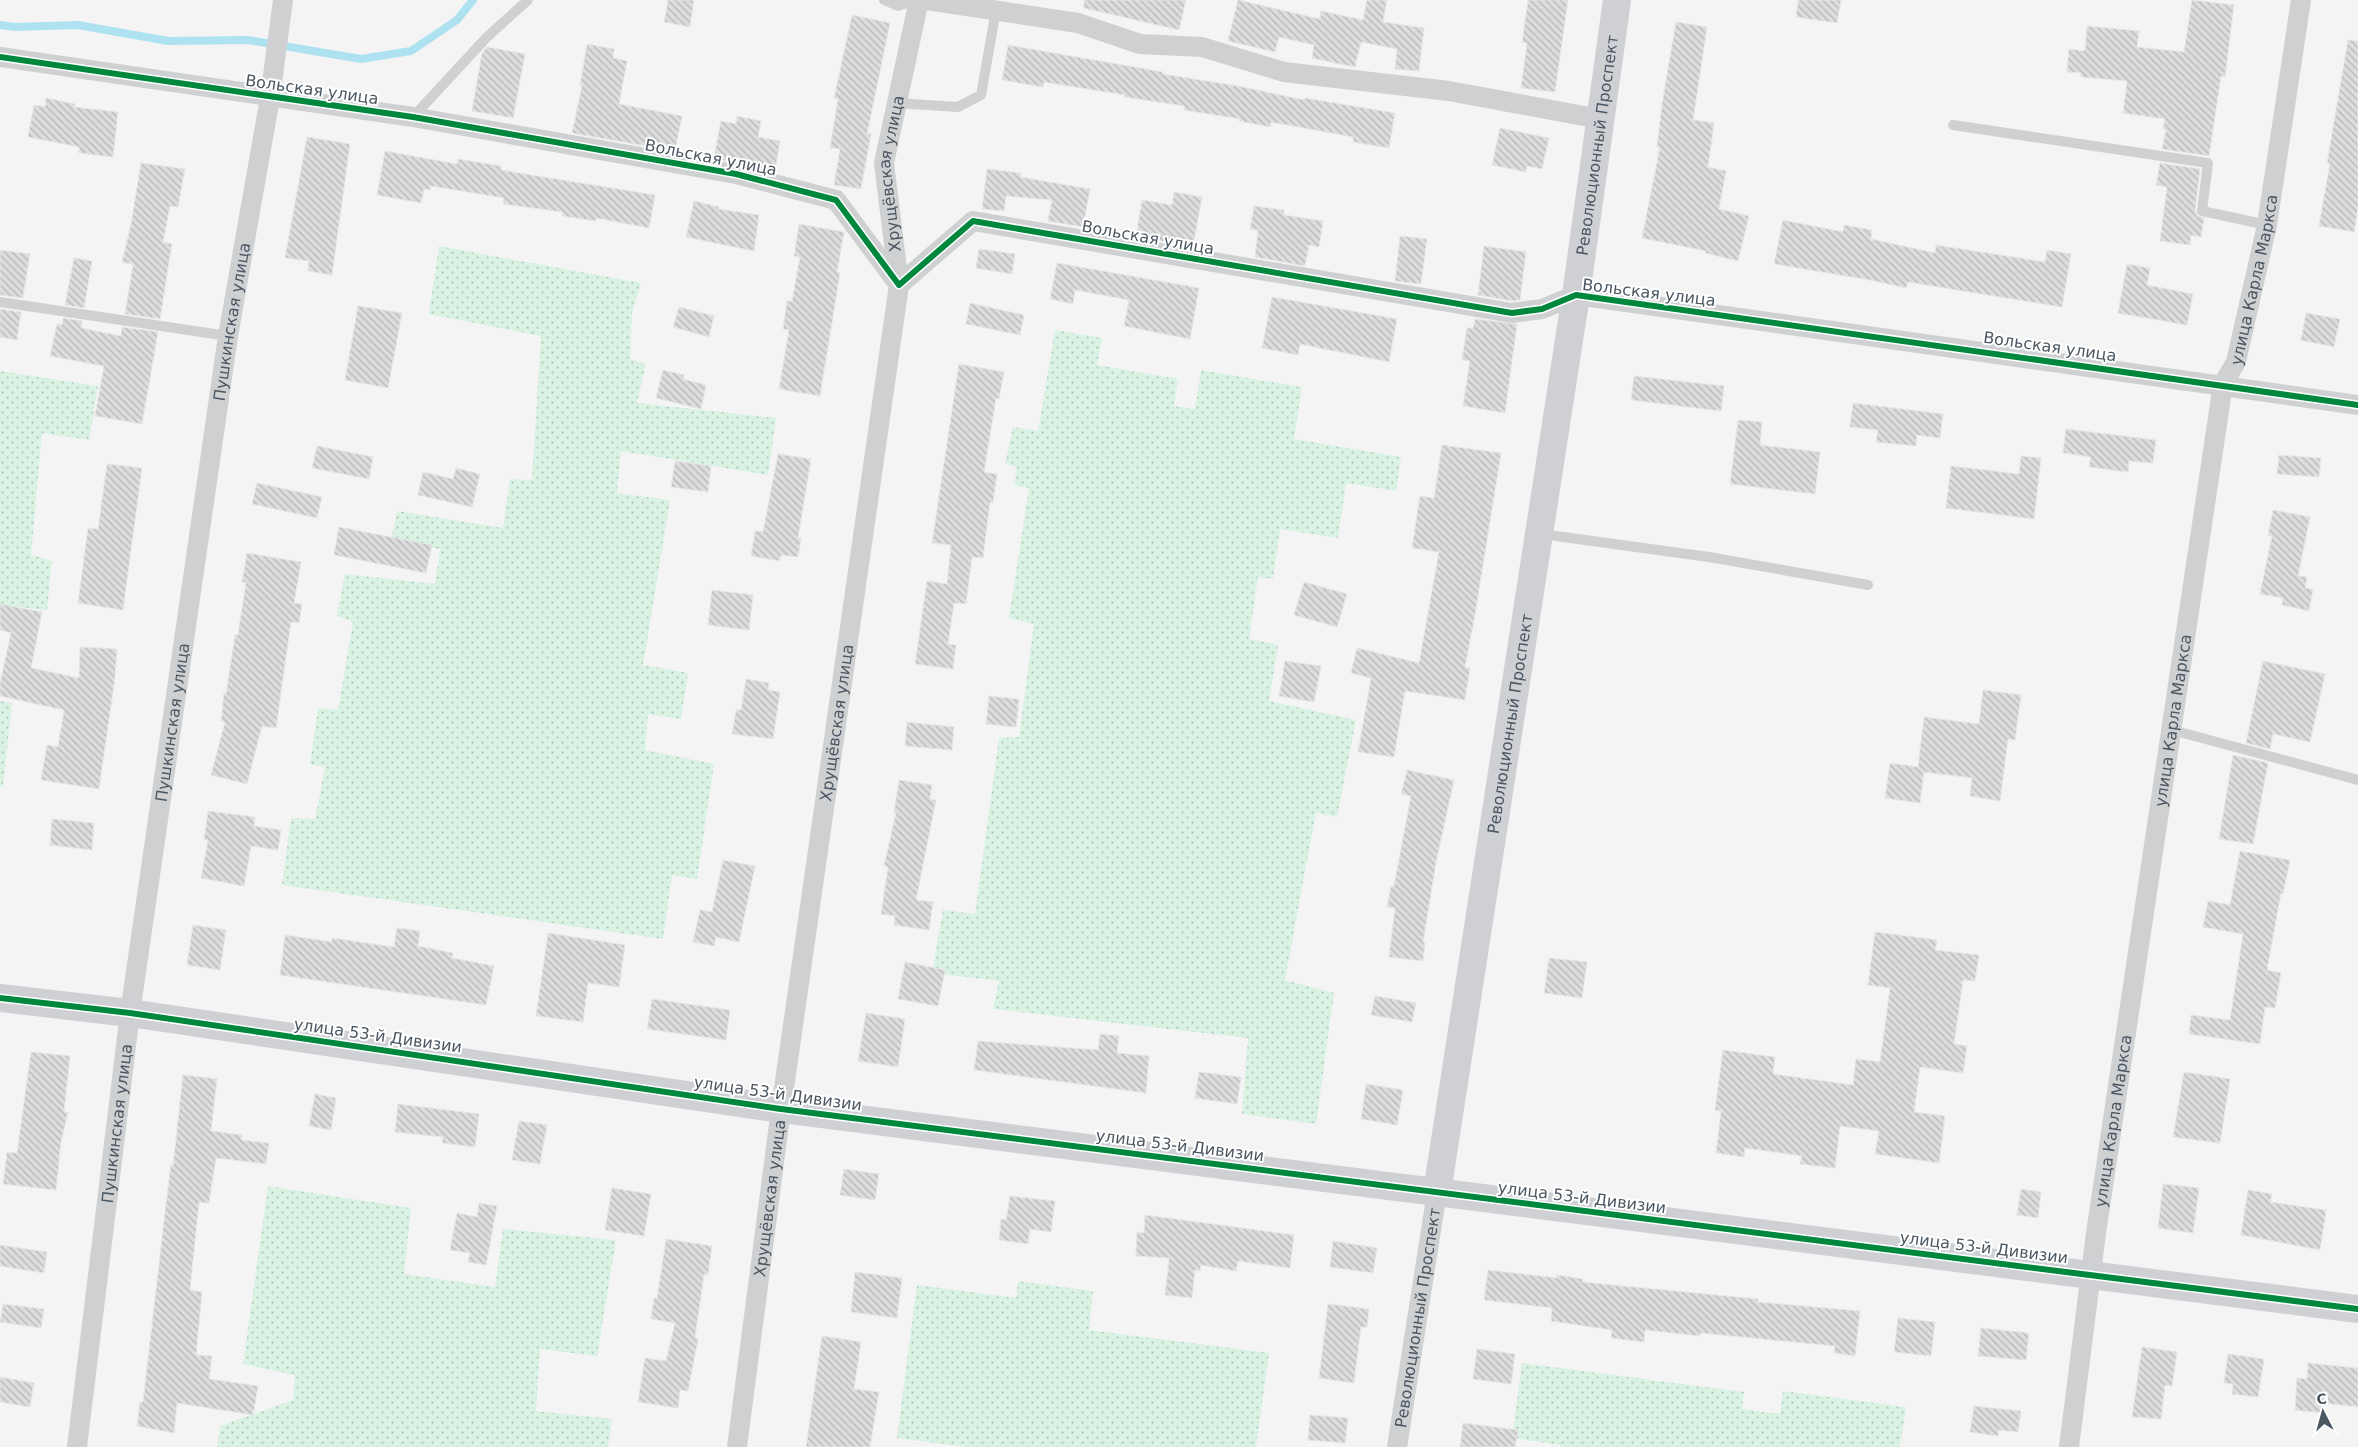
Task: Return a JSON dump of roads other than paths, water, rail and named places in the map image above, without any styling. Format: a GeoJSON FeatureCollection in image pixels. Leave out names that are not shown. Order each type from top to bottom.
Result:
{"type":"FeatureCollection","features":[{"type":"Feature","properties":{"kind":"street","name":"Хрущёвская улица"},"geometry":{"type":"LineString","coordinates":[[737,1447],[781,1109],[899,285],[884,163],[918,0]]}},
{"type":"Feature","properties":{"kind":"street"},"geometry":{"type":"LineString","coordinates":[[928,0],[1078,23],[1140,44],[1202,47],[1284,72],[1450,91],[1600,119]]}},
{"type":"Feature","properties":{"kind":"street","name":"Революционный Проспект"},"geometry":{"type":"LineString","coordinates":[[1397,1447],[1540,534],[1576,295],[1617,0]]}},
{"type":"Feature","properties":{"kind":"street","name":"улица Карла Маркса"},"geometry":{"type":"LineString","coordinates":[[2069,1447],[2096,1233],[2223,384],[2236,362],[2267,225],[2301,0]]}},
{"type":"Feature","properties":{"kind":"street","name":"Пушкинская улица"},"geometry":{"type":"LineString","coordinates":[[77,1447],[130,1013],[228,336],[270,98],[282,6]]}},
{"type":"Feature","properties":{"kind":"street","name":"Вольская улица"},"geometry":{"type":"LineString","coordinates":[[0,57],[270,98],[413,117],[736,174],[836,200],[899,285],[972,221],[1512,313],[1542,309],[1576,295],[2358,404]]}},
{"type":"Feature","properties":{"kind":"street","name":"улица 53-й Дивизии"},"geometry":{"type":"LineString","coordinates":[[0,998],[130,1013],[781,1109],[2358,1309]]}},
{"type":"Feature","properties":{"kind":"lane"},"geometry":{"type":"LineString","coordinates":[[413,117],[487,36],[528,0]]}},
{"type":"Feature","properties":{"kind":"lane"},"geometry":{"type":"LineString","coordinates":[[884,0],[898,6],[918,0]]}},
{"type":"Feature","properties":{"kind":"lane"},"geometry":{"type":"LineString","coordinates":[[897,103],[958,107],[981,95],[996,10]]}},
{"type":"Feature","properties":{"kind":"lane"},"geometry":{"type":"LineString","coordinates":[[1953,125],[2208,163],[2202,211],[2267,225]]}},
{"type":"Feature","properties":{"kind":"lane"},"geometry":{"type":"LineString","coordinates":[[0,302],[228,336]]}},
{"type":"Feature","properties":{"kind":"lane"},"geometry":{"type":"LineString","coordinates":[[1540,534],[1710,557],[1868,585]]}},
{"type":"Feature","properties":{"kind":"lane"},"geometry":{"type":"LineString","coordinates":[[2172,730],[2358,780]]}},
{"type":"Feature","properties":{"kind":"waterway"},"geometry":{"type":"LineString","coordinates":[[0,25],[16,27],[78,25],[168,41],[248,40],[361,59],[411,51],[457,20],[473,0]]}}]}
